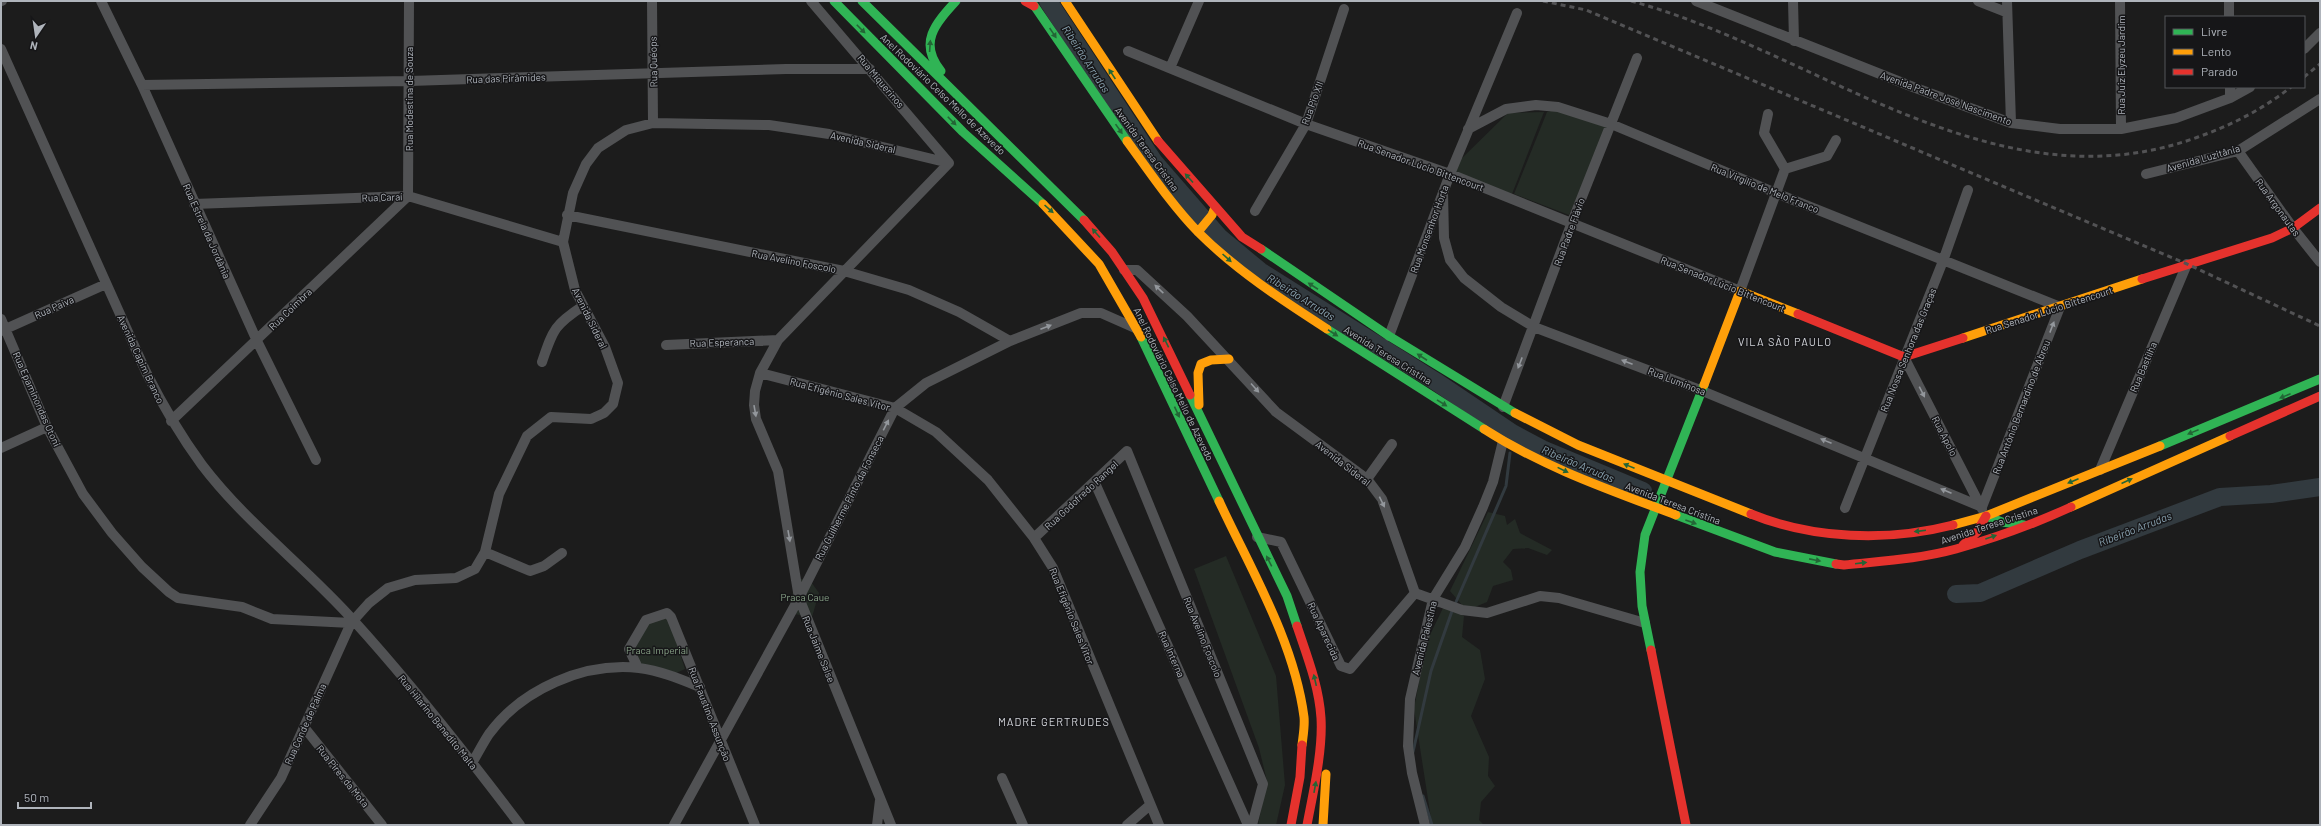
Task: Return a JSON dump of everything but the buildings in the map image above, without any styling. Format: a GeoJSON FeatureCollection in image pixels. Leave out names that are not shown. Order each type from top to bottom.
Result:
{"type":"FeatureCollection","features":[{"type":"Feature","properties":{"kind":"main road","name":"Anel Rodoviário Celso Mello de Azevedo"},"geometry":{"type":"LineString","coordinates":[[834,1],[963,132],[1053,212],[1099,264],[1137,329],[1274,618],[1295,671],[1304,719],[1300,777],[1291,825]]}},
{"type":"Feature","properties":{"kind":"main road","name":"Anel Rodoviário Celso Mello de Azevedo"},"geometry":{"type":"LineString","coordinates":[[862,1],[1080,216],[1112,252],[1143,298],[1257,537],[1287,596],[1315,679],[1321,719],[1316,779],[1307,825]]}},
{"type":"Feature","properties":{"kind":"main road"},"geometry":{"type":"LineString","coordinates":[[956,1],[936,23],[932,34],[930,54],[964,102]]}},
{"type":"Feature","properties":{"kind":"main road"},"geometry":{"type":"LineString","coordinates":[[1025,1],[1033,3]]}},
{"type":"Feature","properties":{"kind":"main road","name":"Avenida Teresa Cristina"},"geometry":{"type":"LineString","coordinates":[[1065,1],[1164,151],[1214,211],[1242,237],[1390,336],[1503,407],[1578,445],[1769,521],[1804,530],[1833,534],[1906,533],[1936,529],[2100,470],[2288,394],[2320,379]]}},
{"type":"Feature","properties":{"kind":"main road","name":"Avenida Teresa Cristina"},"geometry":{"type":"LineString","coordinates":[[1033,3],[1121,133],[1168,197],[1237,266],[1282,300],[1503,440],[1586,481],[1654,508],[1775,552],[1844,565],[1904,560],[1956,549],[2027,525],[2320,396]]}},
{"type":"Feature","properties":{"kind":"main road","name":"Rua Senador Lúcio Bittencourt"},"geometry":{"type":"LineString","coordinates":[[1740,291],[1904,357],[2060,307],[2187,264],[2272,238],[2293,228],[2320,208]]}},
{"type":"Feature","properties":{"kind":"main road"},"geometry":{"type":"LineString","coordinates":[[1200,230],[1214,211]]}},
{"type":"Feature","properties":{"kind":"main road"},"geometry":{"type":"LineString","coordinates":[[1686,825],[1645,623],[1640,572],[1645,535],[1654,508],[1740,291]]}},
{"type":"Feature","properties":{"kind":"main road"},"geometry":{"type":"LineString","coordinates":[[1199,414],[1198,373],[1201,364],[1211,360],[1229,360]]}},
{"type":"Feature","properties":{"kind":"main road"},"geometry":{"type":"LineString","coordinates":[[1956,549],[1970,539],[1984,511],[2002,522],[2027,525]]}},
{"type":"Feature","properties":{"kind":"main road"},"geometry":{"type":"LineString","coordinates":[[1321,719],[1326,783],[1323,825]]}},
{"type":"Feature","properties":{"kind":"street","name":"Rua Estrela da Jordânia"},"geometry":{"type":"LineString","coordinates":[[101,1],[142,84],[194,204],[257,341],[316,460]]}},
{"type":"Feature","properties":{"kind":"street","name":"Rua Modestina de Souza"},"geometry":{"type":"LineString","coordinates":[[408,196],[410,81],[409,1]]}},
{"type":"Feature","properties":{"kind":"street","name":"Rua Quéops"},"geometry":{"type":"LineString","coordinates":[[652,1],[653,122]]}},
{"type":"Feature","properties":{"kind":"street","name":"Rua Miquerinos"},"geometry":{"type":"LineString","coordinates":[[811,1],[949,163]]}},
{"type":"Feature","properties":{"kind":"street"},"geometry":{"type":"LineString","coordinates":[[1170,68],[1199,1]]}},
{"type":"Feature","properties":{"kind":"street","name":"Avenida Padre José Nascimento"},"geometry":{"type":"LineString","coordinates":[[1696,1],[1794,41],[2011,123],[2060,129],[2121,129],[2176,118],[2230,98],[2248,88]]}},
{"type":"Feature","properties":{"kind":"street"},"geometry":{"type":"LineString","coordinates":[[1793,1],[1794,41]]}},
{"type":"Feature","properties":{"kind":"street"},"geometry":{"type":"LineString","coordinates":[[1978,1],[2006,12]]}},
{"type":"Feature","properties":{"kind":"street"},"geometry":{"type":"LineString","coordinates":[[2007,1],[2006,12],[2011,123]]}},
{"type":"Feature","properties":{"kind":"street","name":"Rua Juiz Elyzeu Jardim"},"geometry":{"type":"LineString","coordinates":[[2120,1],[2121,129]]}},
{"type":"Feature","properties":{"kind":"street"},"geometry":{"type":"LineString","coordinates":[[2229,1],[2230,16]]}},
{"type":"Feature","properties":{"kind":"street","name":"Rua Pio XII"},"geometry":{"type":"LineString","coordinates":[[1256,211],[1306,124],[1344,9]]}},
{"type":"Feature","properties":{"kind":"street","name":"Rua Monsenhor Horta"},"geometry":{"type":"LineString","coordinates":[[1390,336],[1450,174],[1517,13]]}},
{"type":"Feature","properties":{"kind":"street"},"geometry":{"type":"LineString","coordinates":[[2305,48],[2320,33]]}},
{"type":"Feature","properties":{"kind":"street","name":"Avenida Capim Branco"},"geometry":{"type":"LineString","coordinates":[[1,49],[146,372],[171,421],[203,466],[244,512],[352,622]]}},
{"type":"Feature","properties":{"kind":"street","name":"Rua Senador Lúcio Bittencourt"},"geometry":{"type":"LineString","coordinates":[[1128,51],[1306,124],[1450,174],[1740,291]]}},
{"type":"Feature","properties":{"kind":"street","name":"Rua Padre Flávio"},"geometry":{"type":"LineString","coordinates":[[1503,407],[1572,222],[1638,58]]}},
{"type":"Feature","properties":{"kind":"street","name":"Rua das Pirâmides"},"geometry":{"type":"LineString","coordinates":[[142,84],[410,81],[870,69]]}},
{"type":"Feature","properties":{"kind":"street"},"geometry":{"type":"LineString","coordinates":[[2230,88],[2230,98]]}},
{"type":"Feature","properties":{"kind":"street","name":"Avenida Luzitânia"},"geometry":{"type":"LineString","coordinates":[[2146,174],[2238,151],[2320,99]]}},
{"type":"Feature","properties":{"kind":"street","name":"Rua Virgílio de Melo Franco"},"geometry":{"type":"LineString","coordinates":[[1468,129],[1506,109],[1536,105],[1558,107],[1611,124],[1776,193],[2060,307]]}},
{"type":"Feature","properties":{"kind":"street"},"geometry":{"type":"LineString","coordinates":[[1768,114],[1764,133],[1785,169]]}},
{"type":"Feature","properties":{"kind":"street","name":"Avenida Sideral"},"geometry":{"type":"LineString","coordinates":[[352,622],[368,603],[388,588],[415,580],[456,578],[475,569],[485,552],[499,494],[527,436],[551,417],[591,419],[604,413],[613,404],[618,383],[605,347],[575,290],[563,242],[567,215],[573,193],[586,164],[598,148],[626,130],[653,122],[769,125],[829,134],[949,163]]}},
{"type":"Feature","properties":{"kind":"street"},"geometry":{"type":"LineString","coordinates":[[1785,169],[1827,156],[1836,140]]}},
{"type":"Feature","properties":{"kind":"street","name":"Rua Argonautas"},"geometry":{"type":"LineString","coordinates":[[2238,151],[2293,228],[2320,262]]}},
{"type":"Feature","properties":{"kind":"street","name":"Rua Jaime Salse"},"geometry":{"type":"LineString","coordinates":[[891,825],[799,598],[778,471],[760,431],[754,405],[755,391],[760,373],[778,340],[949,163]]}},
{"type":"Feature","properties":{"kind":"street"},"geometry":{"type":"LineString","coordinates":[[1740,291],[1785,169]]}},
{"type":"Feature","properties":{"kind":"street","name":"Rua Nossa Senhora das Graças"},"geometry":{"type":"LineString","coordinates":[[1845,508],[1943,261],[1968,190]]}},
{"type":"Feature","properties":{"kind":"street","name":"Rua Luminosa"},"geometry":{"type":"LineString","coordinates":[[1443,192],[1444,238],[1450,260],[1464,278],[1501,307],[1534,327],[1700,390],[1865,457],[1984,511]]}},
{"type":"Feature","properties":{"kind":"street","name":"Rua Caraí"},"geometry":{"type":"LineString","coordinates":[[194,204],[408,196],[563,242]]}},
{"type":"Feature","properties":{"kind":"street","name":"Rua Coimbra"},"geometry":{"type":"LineString","coordinates":[[171,421],[408,196]]}},
{"type":"Feature","properties":{"kind":"street","name":"Rua Avelino Foscolo"},"geometry":{"type":"LineString","coordinates":[[567,215],[844,271],[909,290],[959,312],[1010,341]]}},
{"type":"Feature","properties":{"kind":"street","name":"Rua Bastilha"},"geometry":{"type":"LineString","coordinates":[[2100,470],[2187,264]]}},
{"type":"Feature","properties":{"kind":"street","name":"Avenida Sideral"},"geometry":{"type":"LineString","coordinates":[[1124,270],[1137,270],[1187,316],[1276,412],[1367,479],[1382,499],[1415,593]]}},
{"type":"Feature","properties":{"kind":"street","name":"Rua Paiva"},"geometry":{"type":"LineString","coordinates":[[4,330],[106,284]]}},
{"type":"Feature","properties":{"kind":"street"},"geometry":{"type":"LineString","coordinates":[[542,362],[553,330],[567,317],[583,306]]}},
{"type":"Feature","properties":{"kind":"street","name":"Rua Antônio Bernardino de Abreu"},"geometry":{"type":"LineString","coordinates":[[1984,511],[2060,307]]}},
{"type":"Feature","properties":{"kind":"street","name":"Rua Guilherme Pinto da Fonseca"},"geometry":{"type":"LineString","coordinates":[[674,825],[799,598],[895,408],[926,383],[1010,341],[1082,313],[1100,313],[1137,329]]}},
{"type":"Feature","properties":{"kind":"street","name":"Rua Epaminondas Otoni"},"geometry":{"type":"LineString","coordinates":[[1,318],[4,330],[47,427],[83,494],[102,521],[142,567],[178,598],[242,607],[272,619],[352,622]]}},
{"type":"Feature","properties":{"kind":"street","name":"Rua Esperanca"},"geometry":{"type":"LineString","coordinates":[[666,344],[778,340]]}},
{"type":"Feature","properties":{"kind":"street","name":"Rua Apolo"},"geometry":{"type":"LineString","coordinates":[[1904,357],[1984,511]]}},
{"type":"Feature","properties":{"kind":"street","name":"Rua Efigênio Sales Vitor"},"geometry":{"type":"LineString","coordinates":[[760,373],[895,408],[936,432],[982,474],[1034,538],[1053,568],[1159,825]]}},
{"type":"Feature","properties":{"kind":"street"},"geometry":{"type":"LineString","coordinates":[[1,448],[47,427]]}},
{"type":"Feature","properties":{"kind":"street","name":"Avenida Palestina"},"geometry":{"type":"LineString","coordinates":[[1426,825],[1412,773],[1407,730],[1410,699],[1433,599],[1465,548],[1480,514],[1493,482],[1503,440]]}},
{"type":"Feature","properties":{"kind":"street"},"geometry":{"type":"LineString","coordinates":[[1367,479],[1392,444]]}},
{"type":"Feature","properties":{"kind":"street","name":"Rua Avelino Foscolo"},"geometry":{"type":"LineString","coordinates":[[1127,451],[1263,784],[1252,825]]}},
{"type":"Feature","properties":{"kind":"street","name":"Rua Godofredo Rangel"},"geometry":{"type":"LineString","coordinates":[[1034,538],[1095,483],[1127,451]]}},
{"type":"Feature","properties":{"kind":"street","name":"Rua Interna"},"geometry":{"type":"LineString","coordinates":[[1095,483],[1248,825]]}},
{"type":"Feature","properties":{"kind":"street","name":"Rua Aparecida"},"geometry":{"type":"LineString","coordinates":[[1257,537],[1282,542],[1341,666],[1350,669],[1415,593]]}},
{"type":"Feature","properties":{"kind":"street"},"geometry":{"type":"LineString","coordinates":[[485,552],[530,571],[544,566],[562,553]]}},
{"type":"Feature","properties":{"kind":"street"},"geometry":{"type":"LineString","coordinates":[[1415,593],[1462,610],[1487,613],[1540,596],[1559,598],[1645,623]]}},
{"type":"Feature","properties":{"kind":"street","name":"Rua Faustino Assunção"},"geometry":{"type":"LineString","coordinates":[[638,668],[628,651],[646,620],[667,613],[671,617],[700,687],[720,742],[755,825]]}},
{"type":"Feature","properties":{"kind":"street","name":"Rua Conde de Palma"},"geometry":{"type":"LineString","coordinates":[[250,825],[281,778],[352,622]]}},
{"type":"Feature","properties":{"kind":"street","name":"Rua Hilarino Benedito Malta"},"geometry":{"type":"LineString","coordinates":[[352,622],[472,763],[520,825]]}},
{"type":"Feature","properties":{"kind":"street"},"geometry":{"type":"LineString","coordinates":[[472,763],[490,734],[512,709],[540,689],[571,676],[604,668],[638,668],[670,674],[700,687]]}},
{"type":"Feature","properties":{"kind":"street","name":"Rua Pires da Mota"},"geometry":{"type":"LineString","coordinates":[[304,728],[382,825]]}},
{"type":"Feature","properties":{"kind":"street"},"geometry":{"type":"LineString","coordinates":[[1002,778],[1023,825]]}},
{"type":"Feature","properties":{"kind":"street"},"geometry":{"type":"LineString","coordinates":[[877,825],[880,800]]}},
{"type":"Feature","properties":{"kind":"street"},"geometry":{"type":"LineString","coordinates":[[1127,825],[1150,805]]}},
{"type":"Feature","properties":{"kind":"green space"},"geometry":{"type":"Polygon","coordinates":[[[1555,110],[1607,127],[1569,215],[1514,194],[1547,112],[1555,110]]]}},
{"type":"Feature","properties":{"kind":"green space"},"geometry":{"type":"Polygon","coordinates":[[[1544,112],[1512,194],[1455,173],[1458,162],[1508,113],[1544,112]]]}},
{"type":"Feature","properties":{"kind":"green space"},"geometry":{"type":"Polygon","coordinates":[[[1488,512],[1505,516],[1507,525],[1515,519],[1520,533],[1552,550],[1547,555],[1528,548],[1513,549],[1503,562],[1511,570],[1513,580],[1493,586],[1487,602],[1475,607],[1462,605],[1450,591],[1488,512]]]}},
{"type":"Feature","properties":{"kind":"green space"},"geometry":{"type":"Polygon","coordinates":[[[1226,556],[1276,676],[1285,785],[1276,825],[1258,825],[1267,781],[1259,748],[1194,569],[1226,556]]]}},
{"type":"Feature","properties":{"kind":"green space","name":"Praca Caue"},"geometry":{"type":"Polygon","coordinates":[[[796,579],[809,579],[819,593],[812,617],[788,613],[796,579]]]}},
{"type":"Feature","properties":{"kind":"green space"},"geometry":{"type":"Polygon","coordinates":[[[1444,606],[1464,616],[1462,637],[1480,650],[1485,679],[1471,716],[1489,757],[1488,776],[1495,786],[1481,802],[1479,820],[1484,825],[1432,825],[1414,709],[1426,643],[1444,606]]]}},
{"type":"Feature","properties":{"kind":"green space","name":"Praca Imperial"},"geometry":{"type":"Polygon","coordinates":[[[668,617],[685,669],[672,675],[642,667],[636,647],[638,638],[650,620],[668,617]]]}},
{"type":"Feature","properties":{"kind":"waterway","name":"Ribeirão Arrudas"},"geometry":{"type":"LineString","coordinates":[[1048,1],[1154,162],[1219,237],[1260,271],[1435,381],[1512,433],[1542,449],[1643,491]]}},
{"type":"Feature","properties":{"kind":"waterway","name":"Ribeirão Arrudas"},"geometry":{"type":"LineString","coordinates":[[1510,440],[1512,433]]}},
{"type":"Feature","properties":{"kind":"waterway"},"geometry":{"type":"LineString","coordinates":[[1456,602],[1506,486],[1510,453]]}},
{"type":"Feature","properties":{"kind":"waterway","name":"Ribeirão Arrudas"},"geometry":{"type":"LineString","coordinates":[[1956,594],[1980,593],[2080,550],[2220,497],[2271,494],[2320,487]]}},
{"type":"Feature","properties":{"kind":"waterway"},"geometry":{"type":"LineString","coordinates":[[1413,752],[1431,671],[1452,611]]}},
{"type":"Feature","properties":{"kind":"waterway"},"geometry":{"type":"LineString","coordinates":[[1423,796],[1432,825]]}},
{"type":"Feature","properties":{"kind":"railway"},"geometry":{"type":"LineString","coordinates":[[1543,1],[1586,10],[2187,264],[2320,326]]}},
{"type":"Feature","properties":{"kind":"railway"},"geometry":{"type":"LineString","coordinates":[[1631,1],[1701,25],[1909,116],[1979,140],[2051,154],[2123,154],[2198,137],[2247,116],[2290,88]]}},
{"type":"Feature","properties":{"kind":"railway"},"geometry":{"type":"LineString","coordinates":[[2305,76],[2320,64]]}},
{"type":"Feature","properties":{"kind":"traffic: fast"},"geometry":{"type":"LineString","coordinates":[[834,1],[963,132],[1043,204]]}},
{"type":"Feature","properties":{"kind":"traffic: fast"},"geometry":{"type":"LineString","coordinates":[[862,1],[1084,220]]}},
{"type":"Feature","properties":{"kind":"traffic: fast"},"geometry":{"type":"LineString","coordinates":[[941,71],[934,61],[930,43],[936,26],[956,1]]}},
{"type":"Feature","properties":{"kind":"traffic: fast"},"geometry":{"type":"LineString","coordinates":[[1031,1],[1127,141]]}},
{"type":"Feature","properties":{"kind":"traffic: fast"},"geometry":{"type":"LineString","coordinates":[[1261,249],[1389,336],[1515,413]]}},
{"type":"Feature","properties":{"kind":"traffic: fast"},"geometry":{"type":"LineString","coordinates":[[1327,329],[1484,429]]}},
{"type":"Feature","properties":{"kind":"traffic: fast"},"geometry":{"type":"LineString","coordinates":[[1141,337],[1219,501]]}},
{"type":"Feature","properties":{"kind":"traffic: fast"},"geometry":{"type":"LineString","coordinates":[[2160,446],[2320,379]]}},
{"type":"Feature","properties":{"kind":"traffic: fast"},"geometry":{"type":"LineString","coordinates":[[1651,650],[1642,606],[1640,572],[1645,535],[1704,385]]}},
{"type":"Feature","properties":{"kind":"traffic: fast"},"geometry":{"type":"LineString","coordinates":[[1190,395],[1287,596],[1297,626]]}},
{"type":"Feature","properties":{"kind":"traffic: fast"},"geometry":{"type":"LineString","coordinates":[[1676,515],[1775,552],[1836,564]]}},
{"type":"Feature","properties":{"kind":"traffic: fast"},"geometry":{"type":"LineString","coordinates":[[1986,516],[2002,522],[2024,525]]}},
{"type":"Feature","properties":{"kind":"traffic: slow"},"geometry":{"type":"LineString","coordinates":[[1065,1],[1158,141]]}},
{"type":"Feature","properties":{"kind":"traffic: slow"},"geometry":{"type":"LineString","coordinates":[[1127,141],[1161,187],[1198,232],[1244,272],[1327,329]]}},
{"type":"Feature","properties":{"kind":"traffic: slow"},"geometry":{"type":"LineString","coordinates":[[1043,204],[1099,264],[1141,337]]}},
{"type":"Feature","properties":{"kind":"traffic: slow"},"geometry":{"type":"LineString","coordinates":[[1198,232],[1212,215],[1215,207]]}},
{"type":"Feature","properties":{"kind":"traffic: slow"},"geometry":{"type":"LineString","coordinates":[[1963,338],[2142,279]]}},
{"type":"Feature","properties":{"kind":"traffic: slow"},"geometry":{"type":"LineString","coordinates":[[1704,385],[1740,291],[1798,314]]}},
{"type":"Feature","properties":{"kind":"traffic: slow"},"geometry":{"type":"LineString","coordinates":[[1199,405],[1198,373],[1201,364],[1211,360],[1229,359]]}},
{"type":"Feature","properties":{"kind":"traffic: slow"},"geometry":{"type":"LineString","coordinates":[[1515,413],[1578,445],[1751,514]]}},
{"type":"Feature","properties":{"kind":"traffic: slow"},"geometry":{"type":"LineString","coordinates":[[1484,429],[1506,443],[1577,477],[1676,515]]}},
{"type":"Feature","properties":{"kind":"traffic: slow"},"geometry":{"type":"LineString","coordinates":[[2071,507],[2230,436]]}},
{"type":"Feature","properties":{"kind":"traffic: slow"},"geometry":{"type":"LineString","coordinates":[[1953,525],[1986,516],[2160,446]]}},
{"type":"Feature","properties":{"kind":"traffic: slow"},"geometry":{"type":"LineString","coordinates":[[1219,501],[1270,606],[1291,661],[1299,689],[1304,717],[1302,745]]}},
{"type":"Feature","properties":{"kind":"traffic: slow"},"geometry":{"type":"LineString","coordinates":[[1323,825],[1326,774]]}},
{"type":"Feature","properties":{"kind":"traffic: jam"},"geometry":{"type":"LineString","coordinates":[[1025,1],[1034,6]]}},
{"type":"Feature","properties":{"kind":"traffic: jam"},"geometry":{"type":"LineString","coordinates":[[1158,141],[1242,237],[1261,249]]}},
{"type":"Feature","properties":{"kind":"traffic: jam"},"geometry":{"type":"LineString","coordinates":[[2142,279],[2272,238],[2293,228],[2320,208]]}},
{"type":"Feature","properties":{"kind":"traffic: jam"},"geometry":{"type":"LineString","coordinates":[[1084,220],[1112,252],[1143,298],[1190,395]]}},
{"type":"Feature","properties":{"kind":"traffic: jam"},"geometry":{"type":"LineString","coordinates":[[1798,314],[1904,357],[1963,338]]}},
{"type":"Feature","properties":{"kind":"traffic: jam"},"geometry":{"type":"LineString","coordinates":[[2230,436],[2320,396]]}},
{"type":"Feature","properties":{"kind":"traffic: jam"},"geometry":{"type":"LineString","coordinates":[[1836,564],[1844,565],[1886,561],[1942,552],[1971,545],[2043,519],[2071,507]]}},
{"type":"Feature","properties":{"kind":"traffic: jam"},"geometry":{"type":"LineString","coordinates":[[1751,514],[1799,529],[1850,535],[1876,536],[1902,534],[1953,525]]}},
{"type":"Feature","properties":{"kind":"traffic: jam"},"geometry":{"type":"LineString","coordinates":[[1963,545],[1977,532],[1986,516]]}},
{"type":"Feature","properties":{"kind":"traffic: jam"},"geometry":{"type":"LineString","coordinates":[[1297,626],[1318,694],[1321,718],[1319,758],[1307,825]]}},
{"type":"Feature","properties":{"kind":"traffic: jam"},"geometry":{"type":"LineString","coordinates":[[1651,650],[1686,825]]}},
{"type":"Feature","properties":{"kind":"traffic: jam"},"geometry":{"type":"LineString","coordinates":[[1291,825],[1300,777],[1302,745]]}},
{"type":"Feature","properties":{"kind":"district","name":"VILA SÃO PAULO"},"geometry":{"type":"Point","coordinates":[1785,342]}},
{"type":"Feature","properties":{"kind":"district","name":"MADRE GERTRUDES"},"geometry":{"type":"Point","coordinates":[1054,722]}}]}
